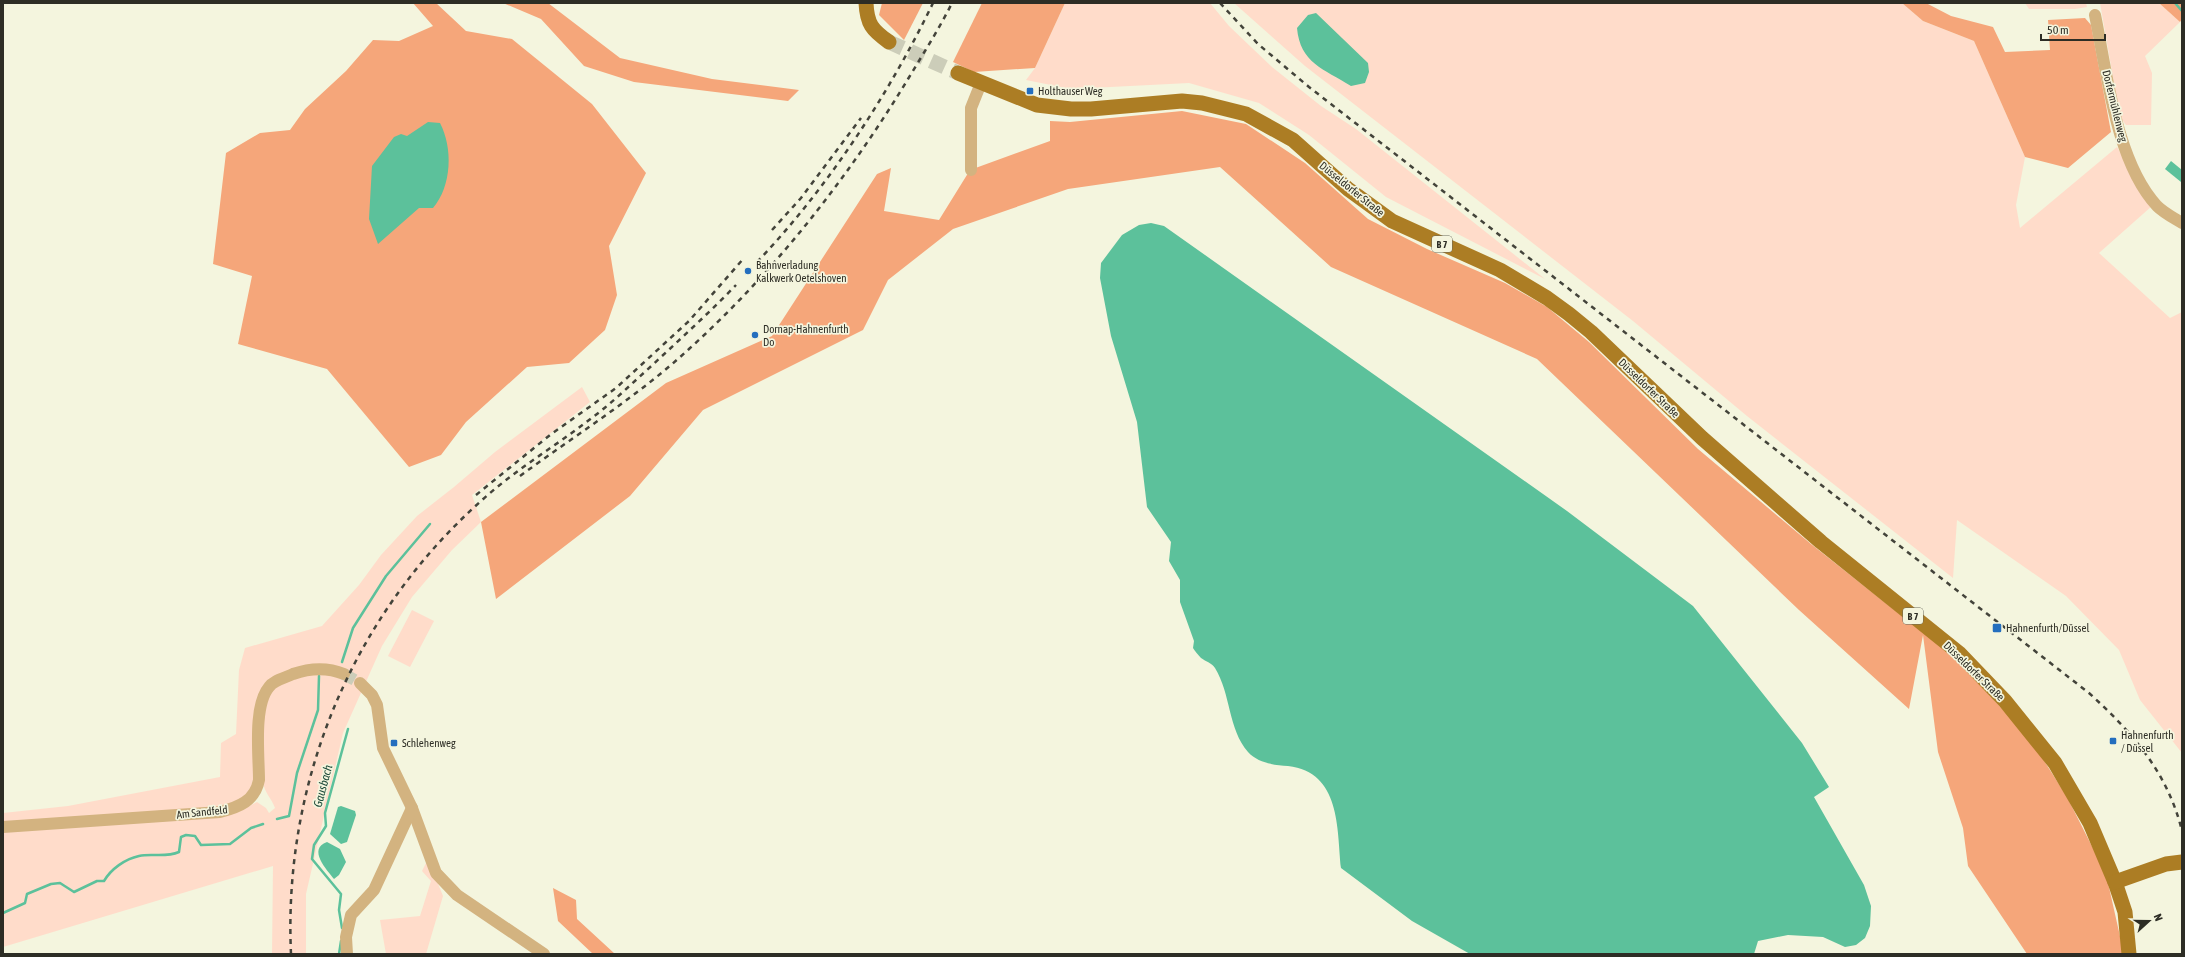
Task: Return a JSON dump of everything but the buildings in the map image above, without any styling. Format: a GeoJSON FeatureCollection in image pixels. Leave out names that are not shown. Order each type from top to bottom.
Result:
{"type":"FeatureCollection","features":[{"type":"Feature","properties":{"kind":"main road"},"geometry":{"type":"LineString","coordinates":[[866,3],[867,17],[875,32],[889,42]]}},
{"type":"Feature","properties":{"kind":"main road","name":"Düsseldorfer Straße"},"geometry":{"type":"LineString","coordinates":[[958,73],[981,84],[1036,105],[1071,109],[1091,109],[1182,101],[1208,104],[1246,114],[1293,140],[1348,189],[1392,221],[1500,270],[1547,298],[1591,332],[1708,444],[1821,542],[1959,653],[1994,689],[2055,763],[2090,823],[2115,882],[2126,919],[2129,954]]}},
{"type":"Feature","properties":{"kind":"main road"},"geometry":{"type":"LineString","coordinates":[[2115,882],[2166,864],[2180,862]]}},
{"type":"Feature","properties":{"kind":"street","name":"Dorfermühlenweg"},"geometry":{"type":"LineString","coordinates":[[2095,15],[2118,130],[2131,162],[2142,187],[2158,206],[2182,223]]}},
{"type":"Feature","properties":{"kind":"street"},"geometry":{"type":"LineString","coordinates":[[971,170],[971,108],[981,84]]}},
{"type":"Feature","properties":{"kind":"street","name":"Am Sandfeld"},"geometry":{"type":"LineString","coordinates":[[3,827],[212,813],[235,808],[245,803],[257,790],[259,780],[260,706],[269,686],[277,681],[309,670],[322,668],[344,674]]}},
{"type":"Feature","properties":{"kind":"street"},"geometry":{"type":"LineString","coordinates":[[360,683],[372,695],[377,705],[384,748],[412,808],[436,873],[457,895],[544,954]]}},
{"type":"Feature","properties":{"kind":"street"},"geometry":{"type":"LineString","coordinates":[[347,954],[346,937],[351,915],[374,890],[385,870],[412,808]]}},
{"type":"Feature","properties":{"kind":"shaded area"},"geometry":{"type":"Polygon","coordinates":[[[413,3],[436,3],[466,31],[512,39],[592,104],[646,173],[609,246],[617,295],[605,330],[569,363],[527,367],[466,422],[441,455],[409,467],[327,369],[238,344],[252,276],[213,264],[226,153],[260,133],[290,130],[305,109],[346,71],[373,40],[399,41],[433,26],[413,3]]]}},
{"type":"Feature","properties":{"kind":"shaded area"},"geometry":{"type":"Polygon","coordinates":[[[503,3],[548,3],[620,58],[712,79],[799,90],[788,101],[634,82],[584,66],[541,19],[503,3]]]}},
{"type":"Feature","properties":{"kind":"shaded area"},"geometry":{"type":"Polygon","coordinates":[[[882,3],[923,3],[904,40],[879,15],[882,3]]]}},
{"type":"Feature","properties":{"kind":"shaded area"},"geometry":{"type":"Polygon","coordinates":[[[982,3],[1065,3],[1035,68],[974,72],[953,62],[982,3]]]}},
{"type":"Feature","properties":{"kind":"shaded area"},"geometry":{"type":"Polygon","coordinates":[[[1065,3],[1210,3],[1229,26],[1272,67],[1321,106],[1356,129],[1545,279],[1386,197],[1309,135],[1259,103],[1189,83],[1071,89],[1026,80],[1035,68],[1065,3]]]}},
{"type":"Feature","properties":{"kind":"shaded area"},"geometry":{"type":"Polygon","coordinates":[[[1234,3],[1902,3],[1923,21],[1974,41],[2025,157],[2016,205],[2020,228],[2117,147],[2152,206],[2099,253],[2170,318],[2182,312],[2182,753],[2140,700],[2119,650],[2066,596],[1957,520],[1953,578],[1747,416],[1633,321],[1305,66],[1234,3]]]}},
{"type":"Feature","properties":{"kind":"shaded area"},"geometry":{"type":"Polygon","coordinates":[[[1902,3],[1926,3],[1951,16],[1993,27],[2005,52],[2050,50],[2048,20],[2085,18],[2091,25],[2111,132],[2068,168],[2025,157],[1974,41],[1923,21],[1902,3]]]}},
{"type":"Feature","properties":{"kind":"shaded area"},"geometry":{"type":"Polygon","coordinates":[[[2025,3],[2086,3],[2087,7],[2075,9],[2029,9],[2025,3]]]}},
{"type":"Feature","properties":{"kind":"shaded area"},"geometry":{"type":"Polygon","coordinates":[[[2100,3],[2159,3],[2180,22],[2145,56],[2152,73],[2151,125],[2126,125],[2120,117],[2100,3]]]}},
{"type":"Feature","properties":{"kind":"shaded area"},"geometry":{"type":"Polygon","coordinates":[[[2159,3],[2182,3],[2182,19],[2180,22],[2159,3]]]}},
{"type":"Feature","properties":{"kind":"shaded area"},"geometry":{"type":"Polygon","coordinates":[[[1316,13],[1368,63],[1369,72],[1365,83],[1351,86],[1315,64],[1308,57],[1299,40],[1297,28],[1308,15],[1316,13]]]}},
{"type":"Feature","properties":{"kind":"shaded area"},"geometry":{"type":"Polygon","coordinates":[[[1182,111],[1246,124],[1305,163],[1368,219],[1427,249],[1505,283],[1547,307],[1589,342],[1698,449],[1811,544],[1955,658],[2031,740],[2067,797],[2106,874],[2124,954],[2027,954],[1968,866],[1963,828],[1938,752],[1923,635],[1909,709],[1799,610],[1537,359],[1331,267],[1220,167],[1068,189],[953,229],[888,280],[863,330],[703,410],[630,496],[496,599],[481,522],[666,383],[772,336],[877,174],[891,168],[884,211],[939,220],[970,170],[1050,141],[1050,121],[1070,122],[1182,111]]]}},
{"type":"Feature","properties":{"kind":"shaded area"},"geometry":{"type":"Polygon","coordinates":[[[428,122],[440,123],[447,144],[449,155],[447,178],[444,189],[433,208],[419,208],[378,244],[369,219],[372,166],[394,137],[401,134],[407,136],[428,122]]]}},
{"type":"Feature","properties":{"kind":"shaded area"},"geometry":{"type":"Polygon","coordinates":[[[2171,161],[2182,170],[2181,182],[2165,169],[2171,161]]]}},
{"type":"Feature","properties":{"kind":"shaded area"},"geometry":{"type":"Polygon","coordinates":[[[1151,223],[1164,226],[1567,511],[1693,606],[1802,743],[1829,787],[1814,797],[1864,885],[1871,906],[1870,926],[1865,938],[1856,945],[1845,947],[1823,937],[1788,935],[1758,941],[1754,954],[1470,954],[1412,921],[1341,868],[1333,805],[1327,791],[1318,779],[1305,771],[1256,759],[1241,743],[1233,722],[1224,689],[1214,666],[1201,658],[1193,648],[1194,641],[1180,602],[1180,580],[1169,561],[1171,542],[1147,507],[1137,422],[1111,336],[1100,278],[1101,263],[1122,235],[1139,225],[1151,223]]]}},
{"type":"Feature","properties":{"kind":"shaded area"},"geometry":{"type":"Polygon","coordinates":[[[582,387],[590,402],[472,495],[481,522],[452,550],[412,597],[382,646],[343,733],[306,894],[306,954],[272,954],[273,866],[3,947],[3,830],[238,812],[257,802],[266,808],[269,813],[275,808],[263,782],[262,727],[269,680],[252,786],[246,796],[222,808],[3,822],[3,813],[68,806],[220,777],[221,743],[236,734],[239,670],[245,648],[322,626],[359,585],[381,555],[417,516],[495,452],[582,387]]]}},
{"type":"Feature","properties":{"kind":"shaded area"},"geometry":{"type":"Polygon","coordinates":[[[412,610],[434,621],[410,667],[388,656],[412,610]]]}},
{"type":"Feature","properties":{"kind":"shaded area"},"geometry":{"type":"Polygon","coordinates":[[[341,806],[355,811],[356,815],[347,842],[341,844],[330,834],[338,807],[341,806]]]}},
{"type":"Feature","properties":{"kind":"shaded area"},"geometry":{"type":"Polygon","coordinates":[[[327,842],[340,849],[346,862],[339,875],[334,879],[320,860],[319,849],[321,845],[327,842]]]}},
{"type":"Feature","properties":{"kind":"shaded area"},"geometry":{"type":"Polygon","coordinates":[[[428,859],[443,896],[426,954],[386,954],[380,920],[420,916],[431,881],[422,871],[428,859]]]}},
{"type":"Feature","properties":{"kind":"shaded area"},"geometry":{"type":"Polygon","coordinates":[[[553,888],[576,900],[577,919],[615,954],[593,954],[558,921],[553,888]]]}},
{"type":"Feature","properties":{"kind":"waterway"},"geometry":{"type":"LineString","coordinates":[[2175,3],[2182,11]]}},
{"type":"Feature","properties":{"kind":"waterway","name":"Gausbach"},"geometry":{"type":"LineString","coordinates":[[342,662],[353,628],[386,576],[430,524]]}},
{"type":"Feature","properties":{"kind":"waterway"},"geometry":{"type":"LineString","coordinates":[[277,819],[289,816],[297,773],[318,710],[319,676]]}},
{"type":"Feature","properties":{"kind":"waterway","name":"Gausbach"},"geometry":{"type":"LineString","coordinates":[[342,928],[339,910],[341,894],[312,859],[314,845],[326,826],[325,813],[348,729]]}},
{"type":"Feature","properties":{"kind":"waterway"},"geometry":{"type":"LineString","coordinates":[[3,913],[25,903],[27,894],[51,884],[60,883],[74,892],[97,881],[104,881],[114,869],[134,857],[144,855],[169,855],[179,852],[181,837],[186,835],[195,836],[201,845],[230,844],[251,828],[263,824]]}},
{"type":"Feature","properties":{"kind":"waterway","name":"Gausbach"},"geometry":{"type":"LineString","coordinates":[[339,954],[341,941]]}},
{"type":"Feature","properties":{"kind":"tunnel"},"geometry":{"type":"LineString","coordinates":[[889,42],[958,73]]}},
{"type":"Feature","properties":{"kind":"tunnel"},"geometry":{"type":"LineString","coordinates":[[344,674],[360,683]]}},
{"type":"Feature","properties":{"kind":"railway"},"geometry":{"type":"LineString","coordinates":[[757,262],[808,204],[855,139],[897,72],[933,3]]}},
{"type":"Feature","properties":{"kind":"railway"},"geometry":{"type":"LineString","coordinates":[[520,476],[628,399],[669,367],[721,319],[751,288],[808,222],[861,152],[908,79],[952,3]]}},
{"type":"Feature","properties":{"kind":"railway"},"geometry":{"type":"LineString","coordinates":[[1220,3],[1258,44],[1309,87],[2089,693],[2134,739],[2158,772],[2168,790],[2182,831]]}},
{"type":"Feature","properties":{"kind":"railway"},"geometry":{"type":"LineString","coordinates":[[772,230],[801,198],[861,118]]}},
{"type":"Feature","properties":{"kind":"railway"},"geometry":{"type":"LineString","coordinates":[[476,495],[550,435],[616,388],[689,321],[744,258]]}},
{"type":"Feature","properties":{"kind":"railway"},"geometry":{"type":"LineString","coordinates":[[291,954],[292,890],[299,827],[314,765],[335,706],[362,650],[396,596],[435,546],[494,489],[607,406],[692,328],[736,285]]}},
{"type":"Feature","properties":{"kind":"place","name":"Holthauser Weg"},"geometry":{"type":"Point","coordinates":[1030,91]}},
{"type":"Feature","properties":{"kind":"place","name":"Bahnverladung Kalkwerk Oetelshoven"},"geometry":{"type":"Point","coordinates":[748,271]}},
{"type":"Feature","properties":{"kind":"place","name":"Dornap-Hahnenfurth Do"},"geometry":{"type":"Point","coordinates":[755,335]}},
{"type":"Feature","properties":{"kind":"place","name":"Hahnenfurth/Düssel"},"geometry":{"type":"Point","coordinates":[1997,628]}},
{"type":"Feature","properties":{"kind":"place","name":"Hahnenfurth / Düssel"},"geometry":{"type":"Point","coordinates":[2113,741]}},
{"type":"Feature","properties":{"kind":"place","name":"Schlehenweg"},"geometry":{"type":"Point","coordinates":[394,743]}}]}
